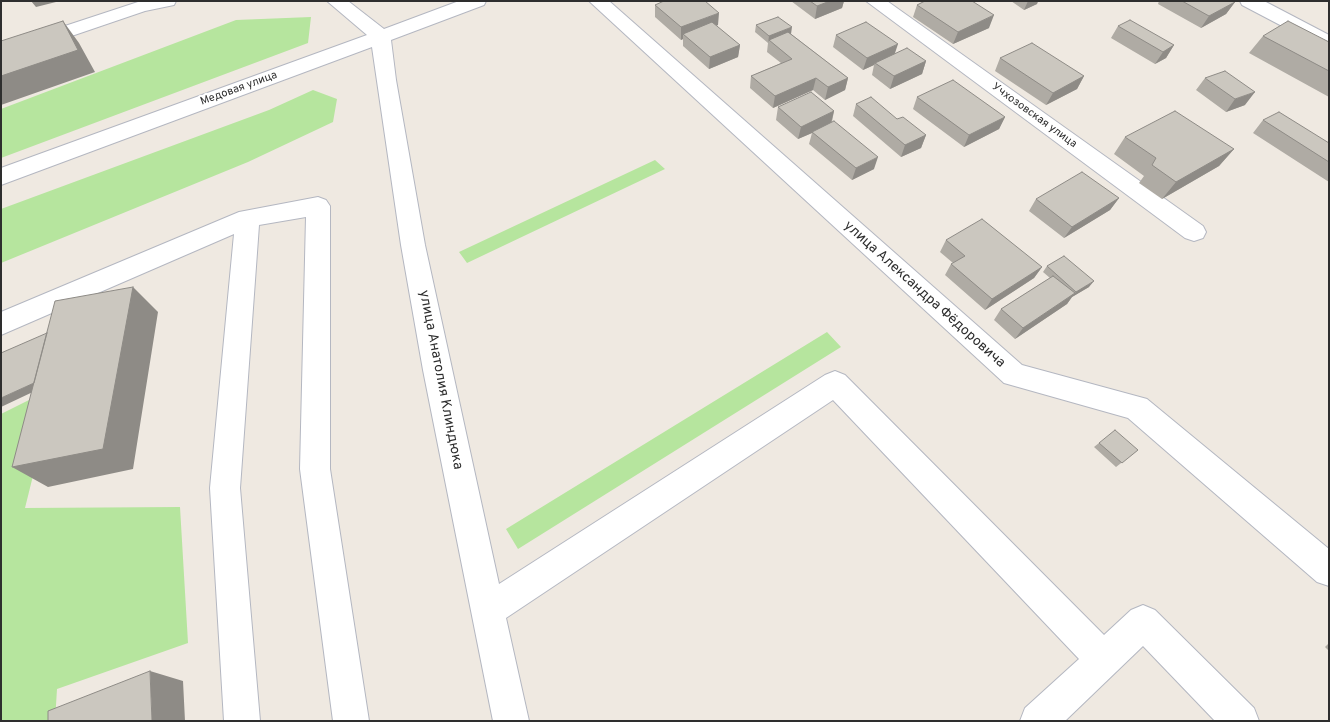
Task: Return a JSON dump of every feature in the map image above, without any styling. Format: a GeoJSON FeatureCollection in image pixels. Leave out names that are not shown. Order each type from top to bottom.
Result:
{"type":"FeatureCollection","features":[{"type":"Feature","properties":{"kind":"street"},"geometry":{"type":"LineString","coordinates":[[1,54],[140,7],[167,1]]}},
{"type":"Feature","properties":{"kind":"street"},"geometry":{"type":"LineString","coordinates":[[336,1],[381,36]]}},
{"type":"Feature","properties":{"kind":"street","name":"Медовая улица"},"geometry":{"type":"LineString","coordinates":[[1,177],[477,1]]}},
{"type":"Feature","properties":{"kind":"street","name":"улица Александра Фёдоровича"},"geometry":{"type":"LineString","coordinates":[[598,1],[1014,375],[1137,408],[1329,570]]}},
{"type":"Feature","properties":{"kind":"street","name":"Учхозовская улица"},"geometry":{"type":"LineString","coordinates":[[875,1],[1194,232]]}},
{"type":"Feature","properties":{"kind":"street"},"geometry":{"type":"LineString","coordinates":[[1249,1],[1329,43]]}},
{"type":"Feature","properties":{"kind":"street","name":"улица Анатолия Клиндюка"},"geometry":{"type":"LineString","coordinates":[[381,36],[386,80],[413,245],[437,370],[511,721]]}},
{"type":"Feature","properties":{"kind":"street"},"geometry":{"type":"LineString","coordinates":[[1,324],[247,218],[318,206],[315,469],[351,721]]}},
{"type":"Feature","properties":{"kind":"street"},"geometry":{"type":"LineString","coordinates":[[242,721],[225,488],[247,218]]}},
{"type":"Feature","properties":{"kind":"street"},"geometry":{"type":"LineString","coordinates":[[487,612],[834,383],[1102,658]]}},
{"type":"Feature","properties":{"kind":"street"},"geometry":{"type":"LineString","coordinates":[[1038,721],[1102,658],[1143,622],[1240,721]]}},
{"type":"Feature","properties":{"kind":"green space"},"geometry":{"type":"Polygon","coordinates":[[[311,17],[308,43],[1,158],[1,109],[236,20],[311,17]]]}},
{"type":"Feature","properties":{"kind":"green space"},"geometry":{"type":"Polygon","coordinates":[[[313,90],[337,99],[333,122],[248,162],[1,263],[1,209],[269,110],[313,90]]]}},
{"type":"Feature","properties":{"kind":"green space"},"geometry":{"type":"Polygon","coordinates":[[[655,160],[665,169],[467,263],[459,252],[655,160]]]}},
{"type":"Feature","properties":{"kind":"green space"},"geometry":{"type":"Polygon","coordinates":[[[827,332],[841,347],[518,549],[506,529],[827,332]]]}},
{"type":"Feature","properties":{"kind":"green space"},"geometry":{"type":"Polygon","coordinates":[[[55,387],[25,508],[180,507],[188,643],[57,689],[55,721],[1,721],[1,414],[55,387]]]}},
{"type":"Feature","properties":{"kind":"building"},"geometry":{"type":"Polygon","coordinates":[[[664,1],[705,1],[719,13],[681,27],[655,5],[664,1]]]}},
{"type":"Feature","properties":{"kind":"building"},"geometry":{"type":"Polygon","coordinates":[[[810,1],[830,1],[817,6],[810,1]]]}},
{"type":"Feature","properties":{"kind":"building"},"geometry":{"type":"Polygon","coordinates":[[[925,1],[972,1],[994,15],[958,32],[917,5],[925,1]]]}},
{"type":"Feature","properties":{"kind":"building"},"geometry":{"type":"Polygon","coordinates":[[[1182,1],[1233,1],[1235,2],[1209,16],[1182,1]]]}},
{"type":"Feature","properties":{"kind":"building"},"geometry":{"type":"Polygon","coordinates":[[[778,17],[792,27],[769,36],[756,25],[778,17]]]}},
{"type":"Feature","properties":{"kind":"building"},"geometry":{"type":"Polygon","coordinates":[[[1130,20],[1174,45],[1163,52],[1118,26],[1130,20]]]}},
{"type":"Feature","properties":{"kind":"building"},"geometry":{"type":"Polygon","coordinates":[[[63,21],[78,50],[1,76],[1,41],[63,21]]]}},
{"type":"Feature","properties":{"kind":"building"},"geometry":{"type":"Polygon","coordinates":[[[1288,21],[1329,42],[1329,71],[1263,36],[1288,21]]]}},
{"type":"Feature","properties":{"kind":"building"},"geometry":{"type":"Polygon","coordinates":[[[712,22],[740,45],[710,57],[683,34],[712,22]]]}},
{"type":"Feature","properties":{"kind":"building"},"geometry":{"type":"Polygon","coordinates":[[[866,22],[898,44],[867,58],[836,35],[866,22]]]}},
{"type":"Feature","properties":{"kind":"building"},"geometry":{"type":"Polygon","coordinates":[[[788,32],[848,78],[828,87],[816,78],[775,96],[751,76],[792,59],[769,40],[788,32]]]}},
{"type":"Feature","properties":{"kind":"building"},"geometry":{"type":"Polygon","coordinates":[[[1032,43],[1084,76],[1053,93],[1000,58],[1032,43]]]}},
{"type":"Feature","properties":{"kind":"building"},"geometry":{"type":"Polygon","coordinates":[[[907,48],[926,61],[894,76],[875,63],[907,48]]]}},
{"type":"Feature","properties":{"kind":"building"},"geometry":{"type":"Polygon","coordinates":[[[1225,71],[1255,92],[1235,99],[1205,78],[1225,71]]]}},
{"type":"Feature","properties":{"kind":"building"},"geometry":{"type":"Polygon","coordinates":[[[953,80],[1005,117],[969,135],[917,97],[953,80]]]}},
{"type":"Feature","properties":{"kind":"building"},"geometry":{"type":"Polygon","coordinates":[[[811,92],[834,111],[801,127],[778,107],[811,92]]]}},
{"type":"Feature","properties":{"kind":"building"},"geometry":{"type":"Polygon","coordinates":[[[871,97],[897,119],[903,117],[926,135],[905,145],[856,104],[871,97]]]}},
{"type":"Feature","properties":{"kind":"building"},"geometry":{"type":"Polygon","coordinates":[[[1175,111],[1234,149],[1176,182],[1152,165],[1156,158],[1125,137],[1175,111]]]}},
{"type":"Feature","properties":{"kind":"building"},"geometry":{"type":"Polygon","coordinates":[[[1279,112],[1329,143],[1329,162],[1263,120],[1279,112]]]}},
{"type":"Feature","properties":{"kind":"building"},"geometry":{"type":"Polygon","coordinates":[[[834,121],[878,157],[856,168],[812,132],[834,121]]]}},
{"type":"Feature","properties":{"kind":"building"},"geometry":{"type":"Polygon","coordinates":[[[1082,172],[1119,198],[1072,227],[1036,199],[1082,172]]]}},
{"type":"Feature","properties":{"kind":"building"},"geometry":{"type":"Polygon","coordinates":[[[982,219],[1042,267],[992,299],[951,264],[965,256],[946,240],[982,219]]]}},
{"type":"Feature","properties":{"kind":"building"},"geometry":{"type":"Polygon","coordinates":[[[1064,256],[1094,281],[1076,292],[1047,266],[1064,256]]]}},
{"type":"Feature","properties":{"kind":"building"},"geometry":{"type":"Polygon","coordinates":[[[1053,276],[1075,293],[1023,328],[1001,309],[1053,276]]]}},
{"type":"Feature","properties":{"kind":"building"},"geometry":{"type":"Polygon","coordinates":[[[133,287],[103,449],[12,467],[55,301],[133,287]]]}},
{"type":"Feature","properties":{"kind":"building"},"geometry":{"type":"Polygon","coordinates":[[[47,333],[34,383],[1,398],[1,353],[47,333]]]}},
{"type":"Feature","properties":{"kind":"building"},"geometry":{"type":"Polygon","coordinates":[[[1115,430],[1138,450],[1122,463],[1099,443],[1115,430]]]}},
{"type":"Feature","properties":{"kind":"building"},"geometry":{"type":"Polygon","coordinates":[[[150,671],[152,721],[48,721],[48,711],[150,671]]]}}]}
